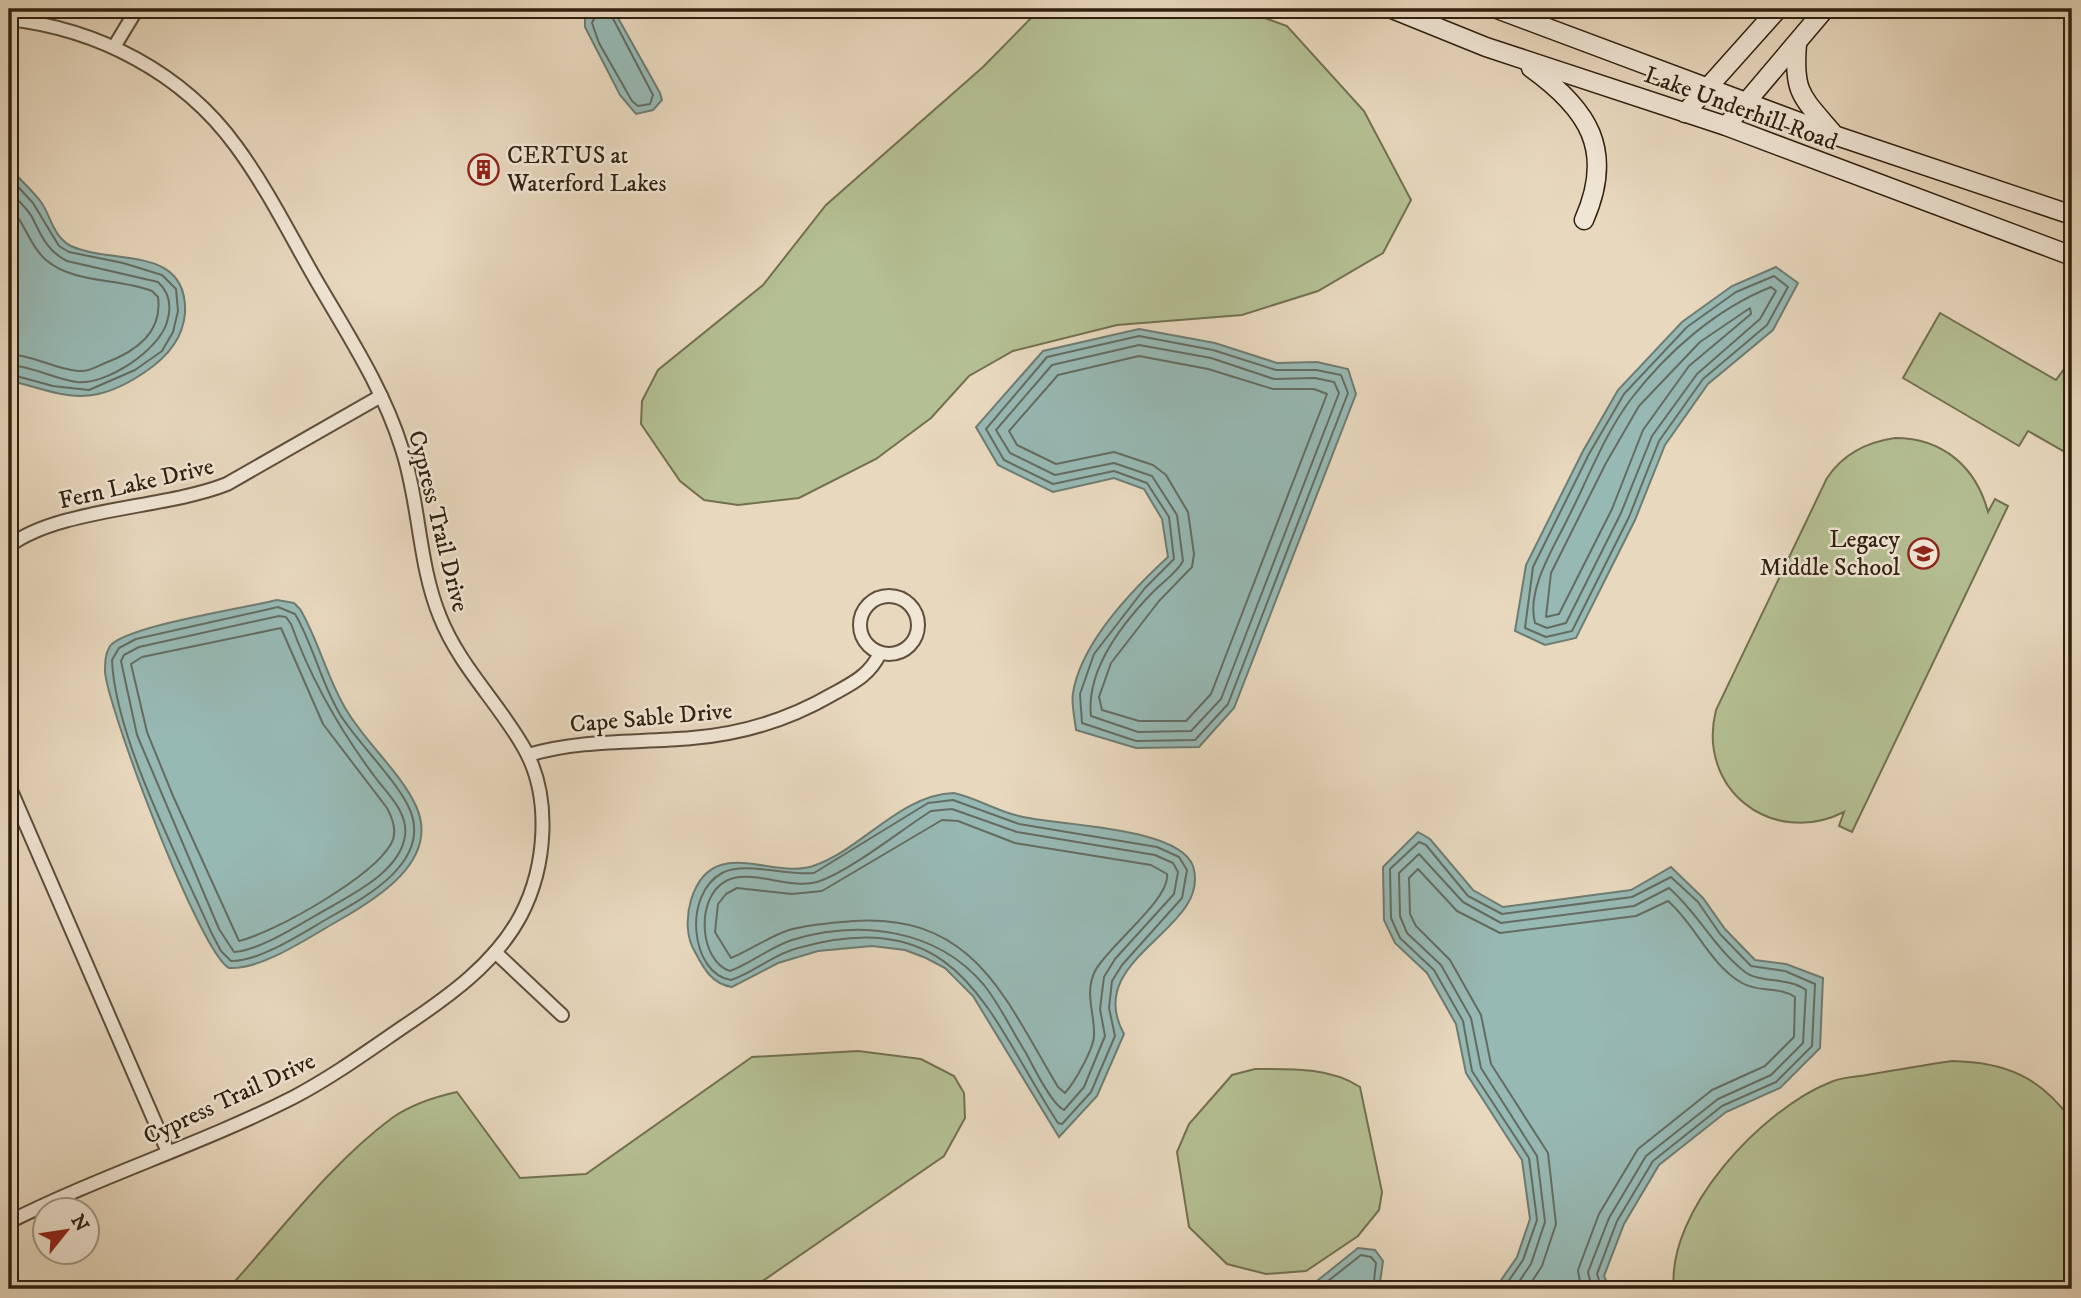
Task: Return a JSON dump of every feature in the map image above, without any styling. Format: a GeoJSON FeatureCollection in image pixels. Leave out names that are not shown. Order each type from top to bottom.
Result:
{"type":"FeatureCollection","features":[{"type":"Feature","properties":{"kind":"street"},"geometry":{"type":"LineString","coordinates":[[114,47],[137,9]]}},
{"type":"Feature","properties":{"kind":"street","name":"Lake Underhill Road"},"geometry":{"type":"LineString","coordinates":[[1392,9],[1516,58],[1726,126],[2072,256]]}},
{"type":"Feature","properties":{"kind":"street","name":"Lake Underhill Road"},"geometry":{"type":"LineString","coordinates":[[1497,9],[1834,135],[2072,215]]}},
{"type":"Feature","properties":{"kind":"street"},"geometry":{"type":"LineString","coordinates":[[1685,113],[1778,9]]}},
{"type":"Feature","properties":{"kind":"street"},"geometry":{"type":"LineString","coordinates":[[1726,126],[1825,9]]}},
{"type":"Feature","properties":{"kind":"street","name":"Cypress Trail Drive"},"geometry":{"type":"LineString","coordinates":[[9,19],[54,27],[114,47],[172,82],[204,109],[233,141],[264,190],[381,396],[411,478],[426,574],[441,619],[459,657],[528,755],[540,800],[541,851],[527,902],[510,933],[495,953],[441,1001],[310,1088],[168,1152],[101,1178],[9,1222]]}},
{"type":"Feature","properties":{"kind":"street"},"geometry":{"type":"LineString","coordinates":[[1797,44],[1797,88],[1834,135]]}},
{"type":"Feature","properties":{"kind":"street"},"geometry":{"type":"LineString","coordinates":[[1516,58],[1562,90],[1586,124],[1595,148],[1597,177],[1584,220]]}},
{"type":"Feature","properties":{"kind":"street","name":"Fern Lake Drive"},"geometry":{"type":"LineString","coordinates":[[9,546],[42,527],[199,494],[227,484],[381,396]]}},
{"type":"Feature","properties":{"kind":"street"},"geometry":{"type":"LineString","coordinates":[[895,597],[914,611],[918,619],[916,635],[913,643],[900,653],[880,653],[863,640],[861,615],[871,602],[895,597]]}},
{"type":"Feature","properties":{"kind":"street","name":"Cape Sable Drive"},"geometry":{"type":"LineString","coordinates":[[528,755],[575,743],[690,738],[755,727],[801,711],[857,681],[873,666],[880,653]]}},
{"type":"Feature","properties":{"kind":"street"},"geometry":{"type":"LineString","coordinates":[[9,786],[168,1152]]}},
{"type":"Feature","properties":{"kind":"street"},"geometry":{"type":"LineString","coordinates":[[495,953],[562,1015]]}},
{"type":"Feature","properties":{"kind":"green space"},"geometry":{"type":"Polygon","coordinates":[[[1040,9],[1240,9],[1287,26],[1364,111],[1411,200],[1383,253],[1318,291],[1242,315],[1117,325],[1013,351],[969,376],[931,418],[876,459],[799,498],[738,505],[704,500],[680,481],[641,424],[642,401],[658,370],[763,285],[826,205],[983,67],[1040,9]]]}},
{"type":"Feature","properties":{"kind":"green space"},"geometry":{"type":"Polygon","coordinates":[[[1940,313],[2056,380],[2072,358],[2072,456],[2028,431],[2019,446],[1903,378],[1940,313]]]}},
{"type":"Feature","properties":{"kind":"green space"},"geometry":{"type":"Polygon","coordinates":[[[1895,438],[1928,443],[1955,458],[1975,481],[1988,512],[1995,499],[2008,506],[1852,832],[1839,826],[1844,812],[1817,821],[1791,822],[1767,816],[1746,804],[1729,786],[1717,764],[1713,739],[1716,710],[1827,478],[1840,462],[1856,450],[1895,438]]]}},
{"type":"Feature","properties":{"kind":"green space"},"geometry":{"type":"Polygon","coordinates":[[[858,1051],[921,1059],[954,1076],[964,1093],[965,1118],[944,1156],[751,1289],[228,1289],[306,1199],[348,1156],[392,1118],[423,1102],[457,1092],[520,1178],[586,1174],[752,1057],[858,1051]]]}},
{"type":"Feature","properties":{"kind":"green space"},"geometry":{"type":"Polygon","coordinates":[[[1952,1061],[1989,1065],[2020,1075],[2048,1093],[2072,1121],[2072,1289],[1674,1289],[1676,1259],[1685,1228],[1702,1196],[1724,1166],[1776,1115],[1804,1095],[1835,1080],[1952,1061]]]}},
{"type":"Feature","properties":{"kind":"green space"},"geometry":{"type":"Polygon","coordinates":[[[1255,1069],[1295,1069],[1323,1073],[1348,1080],[1360,1087],[1382,1192],[1379,1210],[1358,1236],[1306,1271],[1266,1274],[1227,1264],[1189,1227],[1177,1152],[1189,1124],[1232,1075],[1255,1069]]]}},
{"type":"Feature","properties":{"kind":"water"},"geometry":{"type":"Polygon","coordinates":[[[596,9],[613,9],[660,93],[662,100],[653,110],[636,114],[620,95],[585,27],[585,19],[596,9]]]}},
{"type":"Feature","properties":{"kind":"water"},"geometry":{"type":"Polygon","coordinates":[[[9,167],[41,202],[56,232],[65,242],[88,252],[161,266],[174,276],[183,291],[184,323],[177,340],[160,361],[126,384],[93,395],[78,396],[47,391],[9,380],[9,167]]]}},
{"type":"Feature","properties":{"kind":"water"},"geometry":{"type":"Polygon","coordinates":[[[1776,267],[1798,283],[1773,330],[1708,384],[1665,445],[1635,520],[1576,638],[1545,645],[1515,631],[1526,565],[1583,451],[1618,390],[1682,322],[1732,286],[1776,267]]]}},
{"type":"Feature","properties":{"kind":"water"},"geometry":{"type":"Polygon","coordinates":[[[1139,329],[1215,343],[1277,363],[1317,362],[1348,369],[1356,394],[1234,708],[1199,747],[1136,748],[1076,730],[1073,693],[1086,655],[1124,601],[1168,557],[1162,519],[1144,489],[1114,478],[1053,492],[998,465],[976,427],[1043,351],[1139,329]]]}},
{"type":"Feature","properties":{"kind":"water"},"geometry":{"type":"Polygon","coordinates":[[[277,600],[294,603],[300,609],[347,711],[410,794],[421,826],[420,844],[412,861],[400,876],[368,902],[270,959],[229,968],[216,953],[198,921],[138,779],[110,696],[105,672],[106,659],[110,646],[138,632],[188,618],[277,600]]]}},
{"type":"Feature","properties":{"kind":"water"},"geometry":{"type":"Polygon","coordinates":[[[954,793],[1019,816],[1142,835],[1183,853],[1193,866],[1194,888],[1185,908],[1132,964],[1119,984],[1115,1007],[1124,1034],[1097,1096],[1059,1137],[973,996],[945,968],[905,950],[872,946],[818,951],[778,963],[732,987],[719,983],[709,975],[690,940],[688,913],[691,900],[701,880],[713,868],[728,863],[797,869],[813,866],[848,848],[898,812],[934,796],[954,793]]]}},
{"type":"Feature","properties":{"kind":"water"},"geometry":{"type":"Polygon","coordinates":[[[1418,832],[1430,839],[1473,890],[1503,907],[1631,890],[1671,867],[1703,898],[1725,929],[1755,960],[1786,964],[1823,978],[1820,1048],[1780,1088],[1726,1112],[1659,1165],[1624,1224],[1604,1276],[1610,1289],[1495,1289],[1517,1257],[1530,1219],[1522,1160],[1466,1073],[1456,1024],[1427,973],[1395,943],[1384,920],[1383,867],[1418,832]]]}},
{"type":"Feature","properties":{"kind":"water"},"geometry":{"type":"Polygon","coordinates":[[[1358,1248],[1375,1250],[1383,1261],[1379,1289],[1307,1289],[1358,1248]]]}},
{"type":"Feature","properties":{"kind":"place","name":"CERTUS at Waterford Lakes"},"geometry":{"type":"Point","coordinates":[484,169]}},
{"type":"Feature","properties":{"kind":"place","name":"Legacy Middle School"},"geometry":{"type":"Point","coordinates":[1923,553]}}]}
